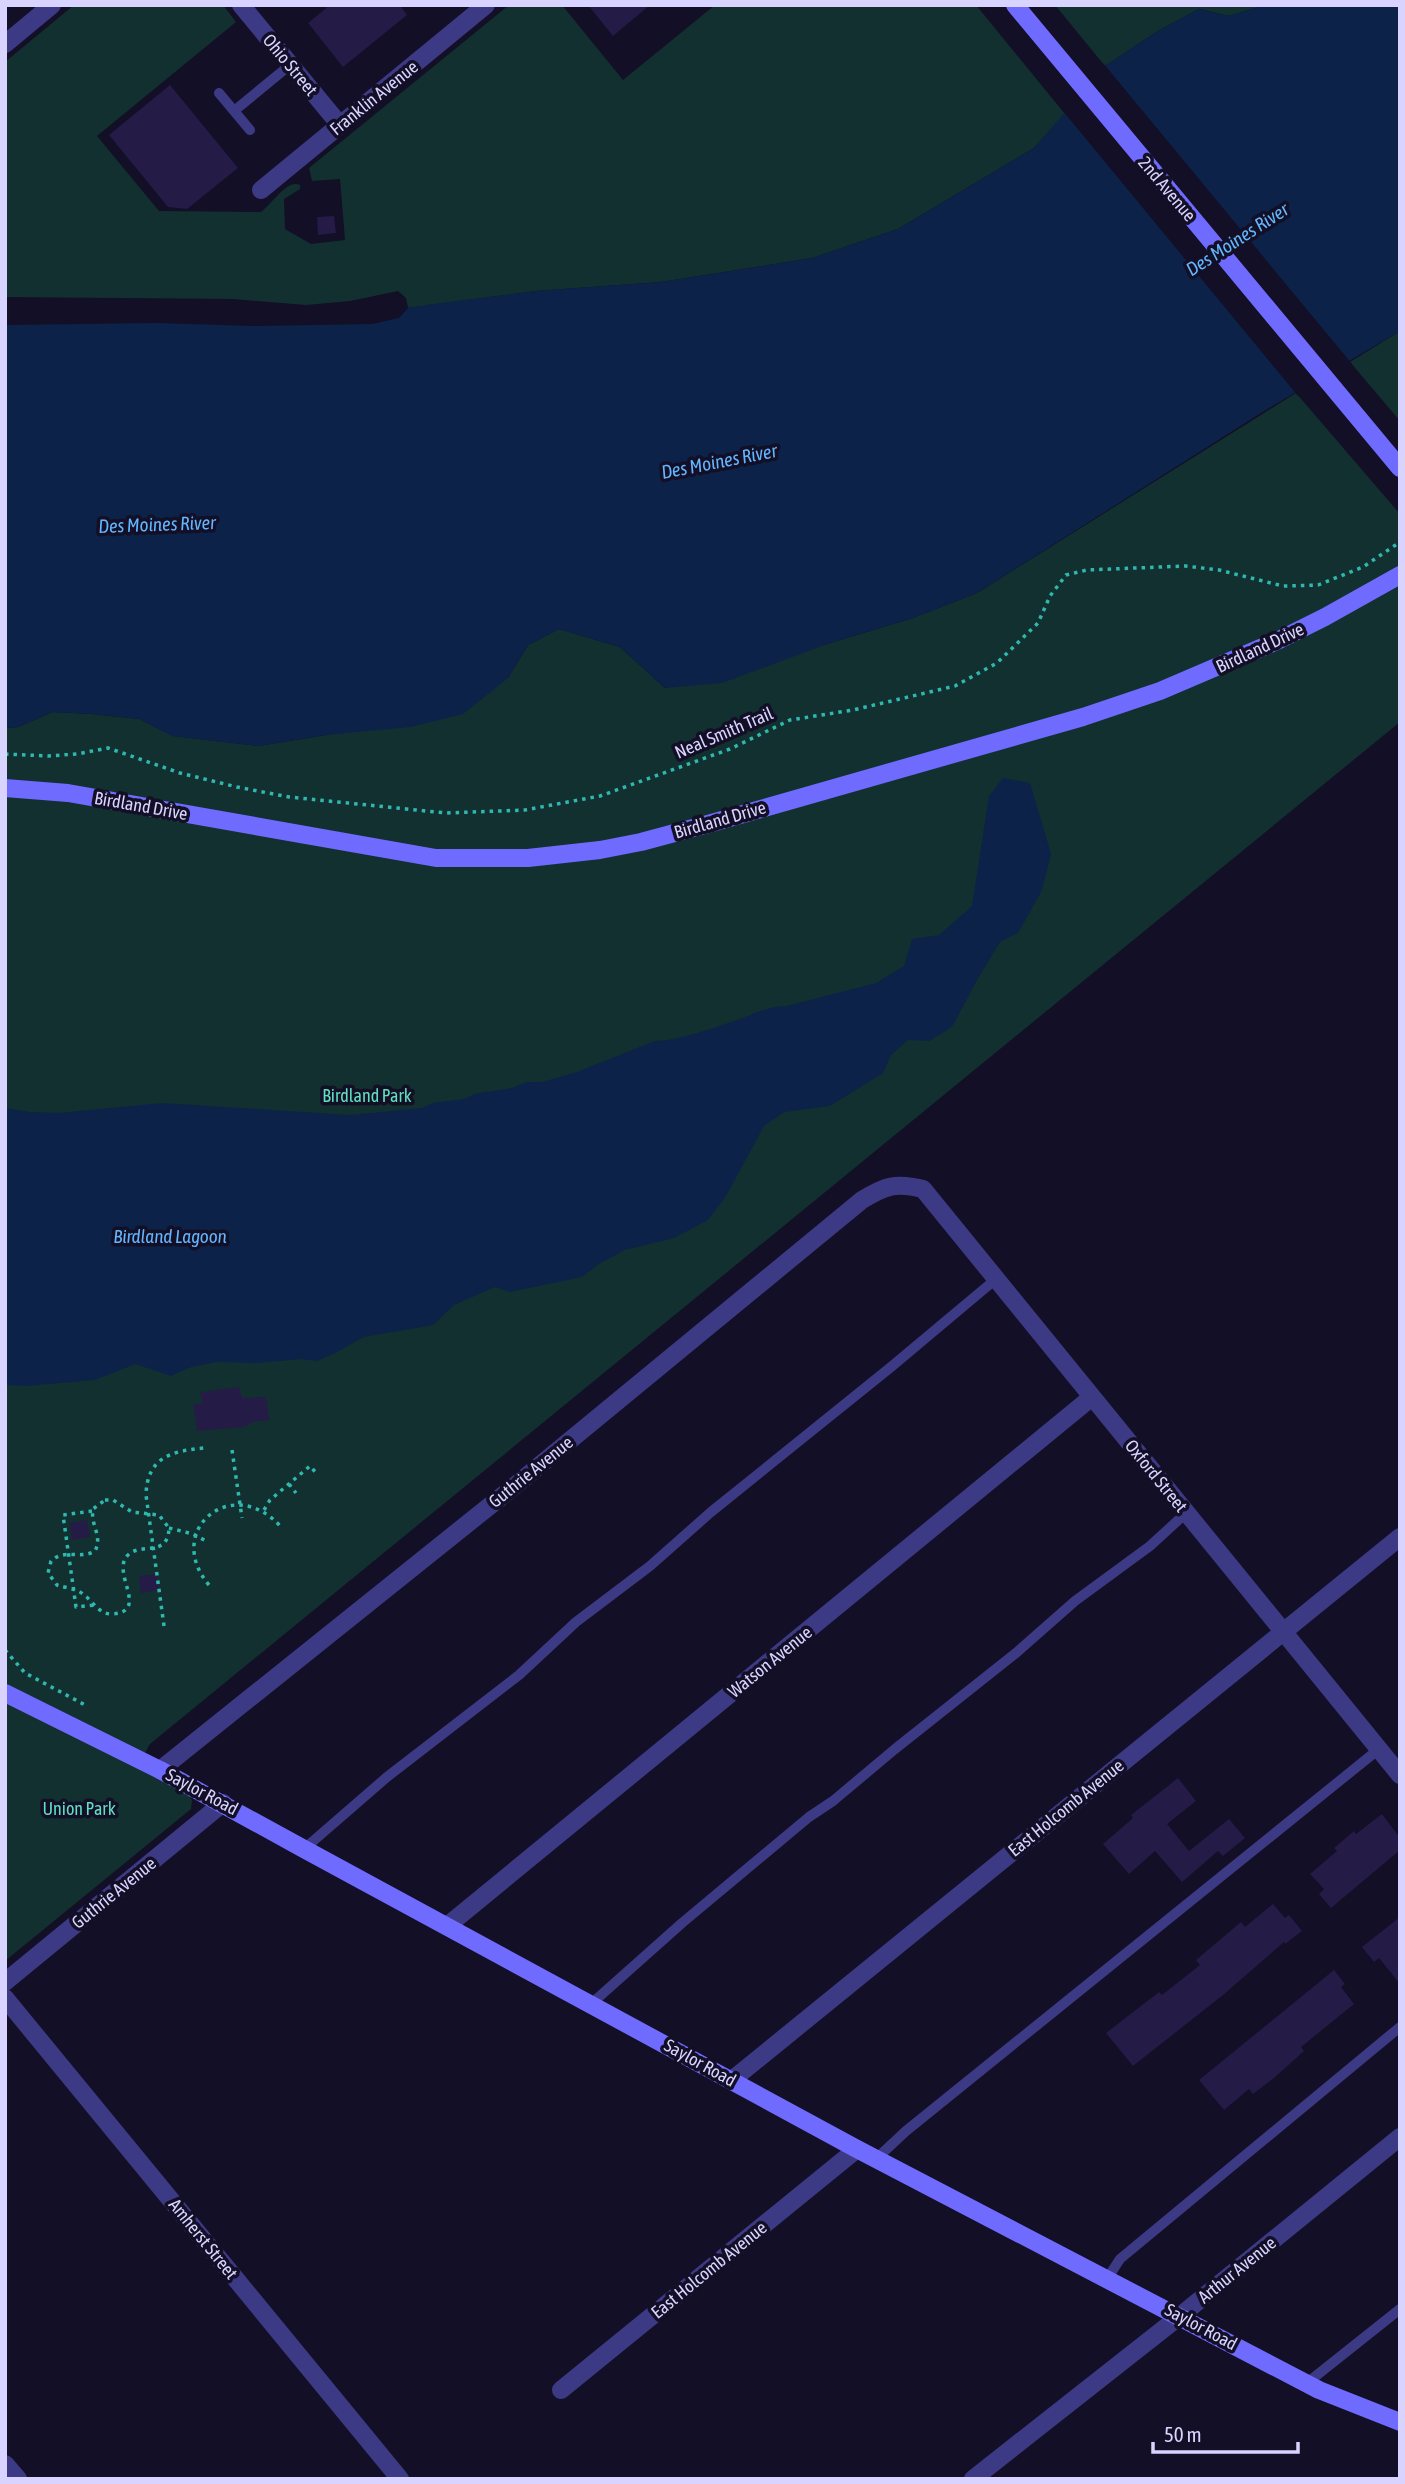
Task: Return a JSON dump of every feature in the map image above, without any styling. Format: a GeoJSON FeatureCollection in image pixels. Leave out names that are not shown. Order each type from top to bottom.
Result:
{"type":"FeatureCollection","features":[{"type":"Feature","properties":{"kind":"street"},"geometry":{"type":"LineString","coordinates":[[5,44],[52,5]]}},
{"type":"Feature","properties":{"kind":"street","name":"Ohio Street"},"geometry":{"type":"LineString","coordinates":[[241,5],[340,125]]}},
{"type":"Feature","properties":{"kind":"street","name":"Franklin Avenue"},"geometry":{"type":"LineString","coordinates":[[261,190],[486,5]]}},
{"type":"Feature","properties":{"kind":"street","name":"2nd Avenue"},"geometry":{"type":"LineString","coordinates":[[1015,5],[1400,468]]}},
{"type":"Feature","properties":{"kind":"street","name":"Birdland Drive"},"geometry":{"type":"LineString","coordinates":[[5,788],[68,793],[436,858],[518,859],[600,850],[708,824],[1083,717],[1160,691],[1277,641],[1400,575]]}},
{"type":"Feature","properties":{"kind":"street","name":"Oxford Street"},"geometry":{"type":"LineString","coordinates":[[907,1185],[923,1189],[1400,1775]]}},
{"type":"Feature","properties":{"kind":"street","name":"Guthrie Avenue"},"geometry":{"type":"LineString","coordinates":[[160,1770],[512,1488],[862,1200],[884,1187],[907,1185]]}},
{"type":"Feature","properties":{"kind":"street","name":"Watson Avenue"},"geometry":{"type":"LineString","coordinates":[[447,1926],[1092,1397]]}},
{"type":"Feature","properties":{"kind":"street","name":"East Holcomb Avenue"},"geometry":{"type":"LineString","coordinates":[[732,2080],[1400,1537]]}},
{"type":"Feature","properties":{"kind":"street","name":"Saylor Road"},"geometry":{"type":"LineString","coordinates":[[5,1693],[223,1803],[304,1850],[857,2150],[1307,2383],[1400,2422]]}},
{"type":"Feature","properties":{"kind":"street","name":"Guthrie Avenue"},"geometry":{"type":"LineString","coordinates":[[5,1982],[223,1803]]}},
{"type":"Feature","properties":{"kind":"street","name":"Amherst Street"},"geometry":{"type":"LineString","coordinates":[[5,1998],[400,2479]]}},
{"type":"Feature","properties":{"kind":"street","name":"Arthur Avenue"},"geometry":{"type":"LineString","coordinates":[[973,2479],[1180,2316],[1400,2137]]}},
{"type":"Feature","properties":{"kind":"street","name":"East Holcomb Avenue"},"geometry":{"type":"LineString","coordinates":[[561,2390],[857,2150]]}},
{"type":"Feature","properties":{"kind":"street"},"geometry":{"type":"LineString","coordinates":[[5,2464],[18,2479]]}},
{"type":"Feature","properties":{"kind":"lane"},"geometry":{"type":"LineString","coordinates":[[234,111],[290,65]]}},
{"type":"Feature","properties":{"kind":"lane"},"geometry":{"type":"LineString","coordinates":[[219,93],[250,130]]}},
{"type":"Feature","properties":{"kind":"lane"},"geometry":{"type":"LineString","coordinates":[[304,1850],[387,1777],[519,1675],[576,1622],[650,1566],[711,1512],[996,1279]]}},
{"type":"Feature","properties":{"kind":"lane"},"geometry":{"type":"LineString","coordinates":[[591,2004],[682,1923],[809,1817],[833,1801],[1016,1653],[1075,1601],[1150,1546],[1186,1513]]}},
{"type":"Feature","properties":{"kind":"lane"},"geometry":{"type":"LineString","coordinates":[[876,2159],[906,2131],[1379,1749]]}},
{"type":"Feature","properties":{"kind":"lane"},"geometry":{"type":"LineString","coordinates":[[1107,2279],[1120,2259],[1400,2027]]}},
{"type":"Feature","properties":{"kind":"lane"},"geometry":{"type":"LineString","coordinates":[[1307,2383],[1400,2309]]}},
{"type":"Feature","properties":{"kind":"path","name":"Neal Smith Trail"},"geometry":{"type":"LineString","coordinates":[[5,754],[48,756],[108,748],[180,773],[289,797],[446,813],[525,810],[600,796],[730,749],[790,720],[853,710],[955,686],[997,663],[1038,623],[1050,597],[1066,575],[1087,570],[1185,566],[1219,570],[1283,586],[1318,585],[1363,567],[1400,542]]}},
{"type":"Feature","properties":{"kind":"path"},"geometry":{"type":"LineString","coordinates":[[164,1626],[148,1513],[148,1478],[157,1463],[173,1452],[204,1448]]}},
{"type":"Feature","properties":{"kind":"path"},"geometry":{"type":"LineString","coordinates":[[232,1450],[242,1518]]}},
{"type":"Feature","properties":{"kind":"path"},"geometry":{"type":"LineString","coordinates":[[264,1510],[270,1500],[310,1466],[318,1475]]}},
{"type":"Feature","properties":{"kind":"path"},"geometry":{"type":"LineString","coordinates":[[289,1484],[296,1493]]}},
{"type":"Feature","properties":{"kind":"path"},"geometry":{"type":"LineString","coordinates":[[169,1528],[164,1542],[153,1549],[133,1552],[125,1559],[122,1570],[131,1598],[124,1611],[108,1614],[82,1593],[57,1585],[48,1573],[51,1561],[61,1554],[87,1555],[94,1551],[99,1537],[92,1511],[105,1500],[113,1500],[132,1512],[159,1515],[169,1528],[208,1542]]}},
{"type":"Feature","properties":{"kind":"path"},"geometry":{"type":"LineString","coordinates":[[209,1585],[195,1562],[194,1544],[204,1521],[211,1514],[240,1504],[264,1510],[281,1527]]}},
{"type":"Feature","properties":{"kind":"path"},"geometry":{"type":"LineString","coordinates":[[92,1511],[63,1515],[76,1607],[95,1605]]}},
{"type":"Feature","properties":{"kind":"path"},"geometry":{"type":"LineString","coordinates":[[5,1650],[25,1673],[87,1706]]}},
{"type":"Feature","properties":{"kind":"green space"},"geometry":{"type":"Polygon","coordinates":[[[74,5],[223,5],[236,22],[97,136],[159,211],[261,212],[285,188],[300,185],[300,189],[284,199],[285,229],[311,244],[345,240],[340,179],[312,181],[309,168],[509,5],[562,5],[623,80],[715,5],[976,5],[1065,114],[1034,148],[898,229],[812,258],[661,282],[536,291],[408,308],[406,298],[398,291],[350,301],[306,305],[233,299],[5,297],[5,62],[74,5]]]}},
{"type":"Feature","properties":{"kind":"green space"},"geometry":{"type":"Polygon","coordinates":[[[1055,5],[1265,5],[1229,16],[1199,9],[1158,31],[1105,66],[1055,5]]]}},
{"type":"Feature","properties":{"kind":"green space"},"geometry":{"type":"Polygon","coordinates":[[[1400,331],[1400,421],[1350,362],[1400,331]]]}},
{"type":"Feature","properties":{"kind":"green space","name":"Birdland Park"},"geometry":{"type":"Polygon","coordinates":[[[1296,393],[1400,514],[1400,722],[150,1744],[141,1760],[188,1794],[192,1800],[191,1809],[5,1961],[5,728],[18,727],[53,712],[139,719],[173,736],[258,746],[326,735],[508,678],[528,645],[559,629],[620,647],[665,688],[913,618],[977,593],[1296,393]]]}},
{"type":"Feature","properties":{"kind":"water","name":"Des Moines River"},"geometry":{"type":"Polygon","coordinates":[[[1265,5],[1400,5],[1400,331],[1264,411],[977,593],[913,618],[827,644],[722,683],[665,688],[620,647],[559,629],[528,645],[508,678],[463,714],[410,727],[326,735],[258,746],[172,736],[139,719],[92,714],[53,712],[18,727],[5,728],[5,325],[372,324],[399,318],[408,308],[433,304],[536,291],[661,282],[812,258],[898,229],[1034,148],[1105,66],[1158,31],[1199,9],[1229,16],[1265,5]]]}},
{"type":"Feature","properties":{"kind":"water","name":"Birdland Lagoon"},"geometry":{"type":"Polygon","coordinates":[[[1003,778],[1030,783],[1051,854],[1042,890],[1018,933],[1000,942],[952,1027],[929,1041],[908,1040],[891,1055],[883,1073],[830,1106],[784,1112],[764,1126],[726,1196],[708,1220],[674,1238],[625,1250],[582,1277],[510,1292],[495,1287],[454,1305],[433,1325],[364,1337],[317,1361],[301,1359],[258,1363],[216,1362],[191,1367],[171,1376],[135,1364],[95,1380],[26,1386],[5,1385],[5,1108],[58,1113],[163,1103],[350,1115],[422,1108],[432,1103],[464,1099],[474,1094],[512,1088],[527,1082],[542,1082],[574,1073],[655,1041],[685,1036],[768,1009],[876,983],[904,966],[912,939],[939,935],[972,906],[989,796],[1003,778]]]}},
{"type":"Feature","properties":{"kind":"pier"},"geometry":{"type":"Polygon","coordinates":[[[1103,63],[1352,364],[1298,396],[1063,111],[1103,63]]]}},
{"type":"Feature","properties":{"kind":"building"},"geometry":{"type":"Polygon","coordinates":[[[330,5],[400,5],[407,15],[343,67],[308,23],[330,5]]]}},
{"type":"Feature","properties":{"kind":"building"},"geometry":{"type":"Polygon","coordinates":[[[588,5],[650,5],[613,36],[588,5]]]}},
{"type":"Feature","properties":{"kind":"building"},"geometry":{"type":"Polygon","coordinates":[[[170,85],[238,168],[187,209],[168,207],[109,135],[170,85]]]}},
{"type":"Feature","properties":{"kind":"building"},"geometry":{"type":"Polygon","coordinates":[[[334,216],[336,233],[318,235],[317,217],[334,216]]]}},
{"type":"Feature","properties":{"kind":"building"},"geometry":{"type":"Polygon","coordinates":[[[239,1387],[242,1398],[266,1397],[269,1420],[252,1422],[245,1427],[197,1431],[193,1404],[202,1404],[200,1392],[239,1387]]]}},
{"type":"Feature","properties":{"kind":"building"},"geometry":{"type":"Polygon","coordinates":[[[87,1520],[90,1537],[72,1540],[70,1523],[87,1520]]]}},
{"type":"Feature","properties":{"kind":"building"},"geometry":{"type":"Polygon","coordinates":[[[157,1574],[159,1590],[141,1593],[139,1576],[157,1574]]]}},
{"type":"Feature","properties":{"kind":"building"},"geometry":{"type":"Polygon","coordinates":[[[1178,1778],[1196,1801],[1167,1824],[1189,1851],[1229,1819],[1245,1838],[1223,1856],[1218,1851],[1182,1882],[1155,1851],[1129,1874],[1103,1844],[1133,1818],[1131,1815],[1178,1778]]]}},
{"type":"Feature","properties":{"kind":"building"},"geometry":{"type":"Polygon","coordinates":[[[1382,1814],[1400,1838],[1400,1850],[1331,1908],[1319,1894],[1324,1889],[1310,1874],[1337,1851],[1334,1848],[1354,1831],[1356,1834],[1382,1814]]]}},
{"type":"Feature","properties":{"kind":"building"},"geometry":{"type":"Polygon","coordinates":[[[1273,1904],[1285,1918],[1289,1915],[1302,1931],[1285,1944],[1284,1942],[1223,1995],[1133,2066],[1106,2033],[1159,1992],[1162,1995],[1200,1965],[1196,1960],[1241,1922],[1245,1927],[1273,1904]]]}},
{"type":"Feature","properties":{"kind":"building"},"geometry":{"type":"Polygon","coordinates":[[[1400,1917],[1400,1984],[1379,1958],[1374,1962],[1362,1947],[1400,1917]]]}},
{"type":"Feature","properties":{"kind":"building"},"geometry":{"type":"Polygon","coordinates":[[[1334,1970],[1345,1984],[1341,1987],[1354,2004],[1301,2047],[1304,2051],[1274,2078],[1253,2094],[1249,2089],[1224,2110],[1199,2080],[1334,1970]]]}},
{"type":"Feature","properties":{"kind":"park label","name":"Union Park"},"geometry":{"type":"Point","coordinates":[79,1809]}}]}
